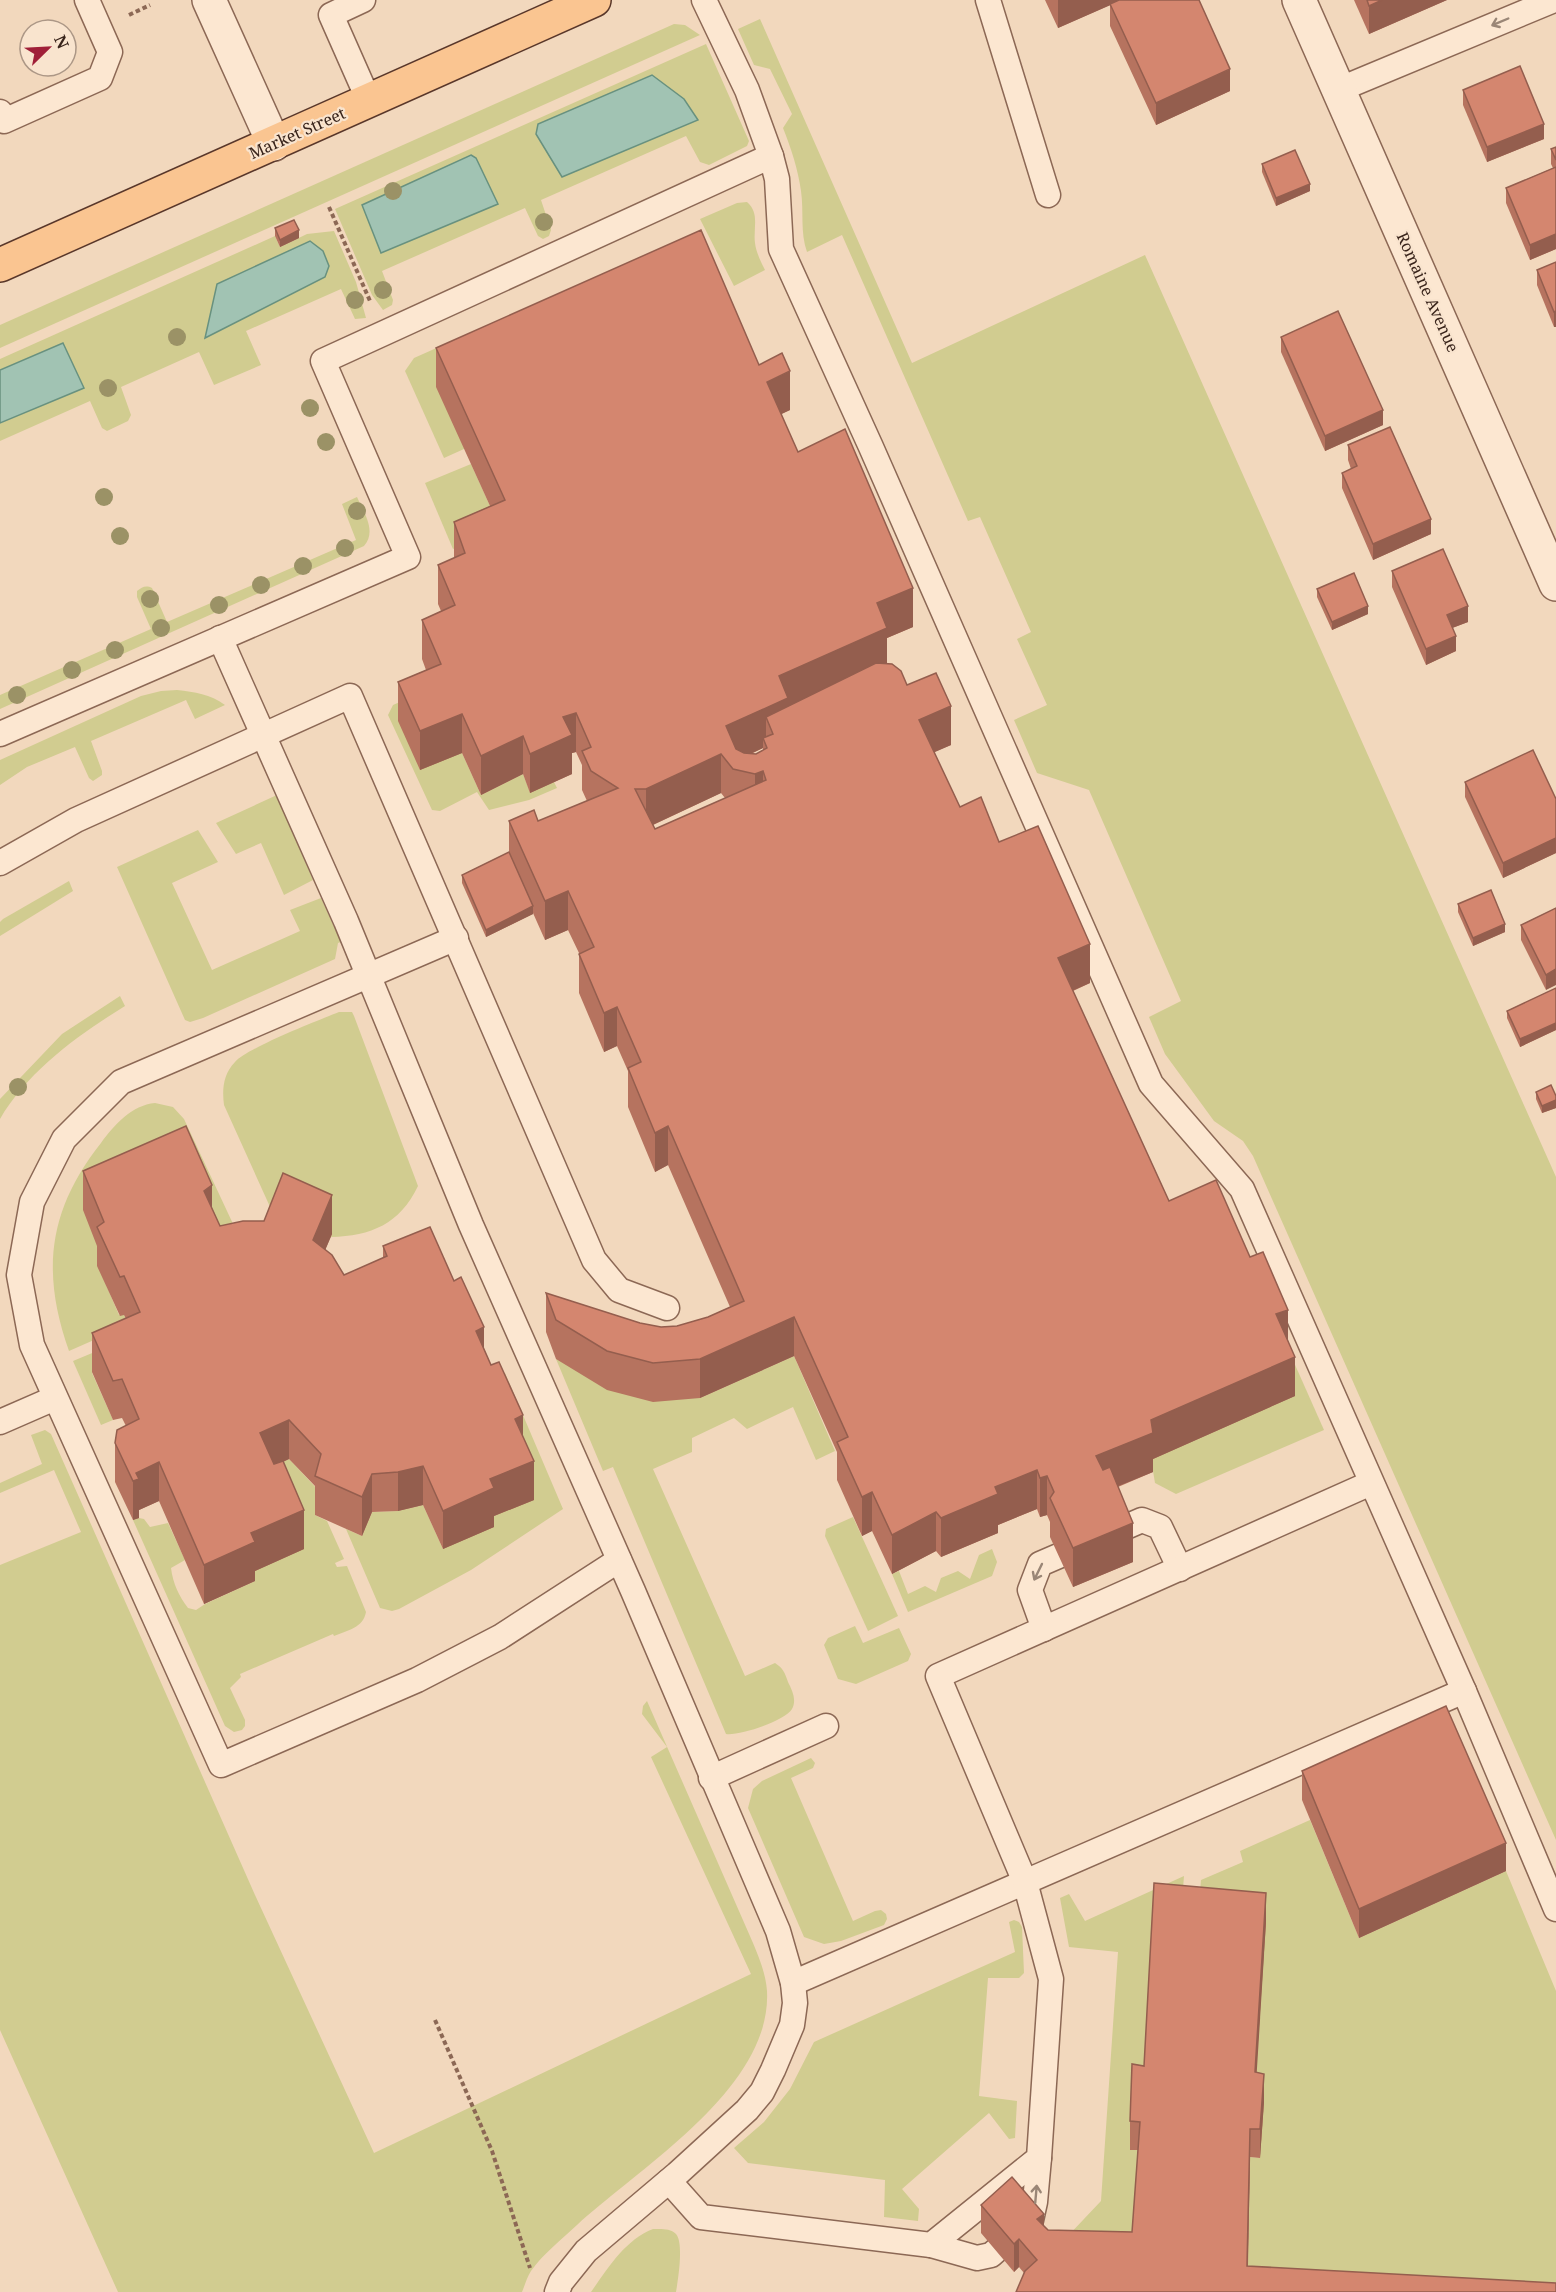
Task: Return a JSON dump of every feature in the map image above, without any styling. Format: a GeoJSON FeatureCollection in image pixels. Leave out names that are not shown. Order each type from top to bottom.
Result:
{"type":"FeatureCollection","features":[{"type":"Feature","properties":{"kind":"main road","name":"Market Street"},"geometry":{"type":"LineString","coordinates":[[0,265],[593,0]]}},
{"type":"Feature","properties":{"kind":"street"},"geometry":{"type":"LineString","coordinates":[[209,0],[274,144]]}},
{"type":"Feature","properties":{"kind":"street","name":"Romaine Avenue"},"geometry":{"type":"LineString","coordinates":[[1299,0],[1556,584]]}},
{"type":"Feature","properties":{"kind":"lane"},"geometry":{"type":"LineString","coordinates":[[1,119],[100,78],[110,52],[87,0]]}},
{"type":"Feature","properties":{"kind":"lane"},"geometry":{"type":"LineString","coordinates":[[363,0],[330,15],[369,101]]}},
{"type":"Feature","properties":{"kind":"lane"},"geometry":{"type":"LineString","coordinates":[[705,0],[747,90],[771,156],[777,179],[781,249],[871,447],[1151,1084],[1242,1190],[1464,1691],[1556,1909]]}},
{"type":"Feature","properties":{"kind":"lane"},"geometry":{"type":"LineString","coordinates":[[988,0],[1048,195]]}},
{"type":"Feature","properties":{"kind":"lane"},"geometry":{"type":"LineString","coordinates":[[1338,90],[1554,0]]}},
{"type":"Feature","properties":{"kind":"lane"},"geometry":{"type":"LineString","coordinates":[[0,734],[408,557],[323,360],[771,156]]}},
{"type":"Feature","properties":{"kind":"lane"},"geometry":{"type":"LineString","coordinates":[[220,639],[370,976],[471,1225],[619,1560],[778,1931],[794,1983],[795,2003],[792,2025],[762,2092],[747,2110],[669,2181],[586,2251],[561,2282],[557,2292]]}},
{"type":"Feature","properties":{"kind":"lane"},"geometry":{"type":"LineString","coordinates":[[0,862],[76,819],[350,696],[594,1260],[619,1290],[667,1308]]}},
{"type":"Feature","properties":{"kind":"lane"},"geometry":{"type":"LineString","coordinates":[[456,938],[121,1082],[64,1139],[32,1202],[19,1275],[32,1345],[221,1765],[417,1680],[500,1637],[619,1560]]}},
{"type":"Feature","properties":{"kind":"lane"},"geometry":{"type":"LineString","coordinates":[[0,1422],[55,1398]]}},
{"type":"Feature","properties":{"kind":"lane"},"geometry":{"type":"LineString","coordinates":[[669,2181],[701,2217],[931,2245],[977,2258],[991,2255],[1031,2220],[1039,2158],[1051,1979],[1025,1882],[938,1676],[1371,1484]]}},
{"type":"Feature","properties":{"kind":"lane"},"geometry":{"type":"LineString","coordinates":[[1044,1629],[1030,1590],[1040,1564],[1142,1520],[1160,1527],[1180,1569]]}},
{"type":"Feature","properties":{"kind":"lane"},"geometry":{"type":"LineString","coordinates":[[794,1983],[1464,1691]]}},
{"type":"Feature","properties":{"kind":"lane"},"geometry":{"type":"LineString","coordinates":[[711,1778],[826,1726]]}},
{"type":"Feature","properties":{"kind":"lane"},"geometry":{"type":"LineString","coordinates":[[931,2245],[1039,2158]]}},
{"type":"Feature","properties":{"kind":"path"},"geometry":{"type":"LineString","coordinates":[[329,207],[371,302]]}},
{"type":"Feature","properties":{"kind":"path"},"geometry":{"type":"LineString","coordinates":[[435,2020],[492,2151],[531,2271]]}},
{"type":"Feature","properties":{"kind":"shaded area"},"geometry":{"type":"Polygon","coordinates":[[[760,19],[912,363],[1145,255],[1556,1177],[1556,1840],[1253,1156],[1243,1141],[1214,1121],[1165,1054],[1149,1017],[1181,1001],[1089,790],[1037,773],[1014,720],[1047,705],[1017,639],[1031,632],[980,517],[968,521],[842,235],[807,252],[800,183],[783,128],[792,114],[770,69],[754,65],[738,29],[760,19]]]}},
{"type":"Feature","properties":{"kind":"shaded area"},"geometry":{"type":"Polygon","coordinates":[[[674,24],[685,25],[700,35],[0,348],[0,325],[674,24]]]}},
{"type":"Feature","properties":{"kind":"shaded area"},"geometry":{"type":"Polygon","coordinates":[[[706,44],[749,141],[747,146],[709,165],[700,162],[686,136],[541,200],[551,230],[549,236],[543,239],[538,236],[525,208],[382,271],[393,300],[392,305],[383,310],[372,295],[335,209],[706,44]]]}},
{"type":"Feature","properties":{"kind":"shaded area"},"geometry":{"type":"Polygon","coordinates":[[[652,75],[684,99],[698,120],[562,177],[536,134],[538,124],[652,75]]]}},
{"type":"Feature","properties":{"kind":"shaded area"},"geometry":{"type":"Polygon","coordinates":[[[471,155],[476,158],[498,204],[381,253],[362,205],[471,155]]]}},
{"type":"Feature","properties":{"kind":"shaded area"},"geometry":{"type":"Polygon","coordinates":[[[747,202],[753,211],[756,246],[765,270],[734,286],[700,219],[737,203],[747,202]]]}},
{"type":"Feature","properties":{"kind":"shaded area"},"geometry":{"type":"Polygon","coordinates":[[[334,231],[356,282],[366,318],[355,319],[341,289],[246,331],[261,365],[214,385],[199,352],[121,387],[131,415],[128,421],[107,431],[102,428],[90,401],[0,441],[0,423],[84,388],[63,343],[0,370],[0,359],[275,236],[280,247],[307,234],[334,231]]]}},
{"type":"Feature","properties":{"kind":"shaded area"},"geometry":{"type":"Polygon","coordinates":[[[700,231],[464,449],[444,458],[405,371],[414,358],[700,231]]]}},
{"type":"Feature","properties":{"kind":"shaded area"},"geometry":{"type":"Polygon","coordinates":[[[310,241],[323,251],[329,266],[325,277],[205,338],[217,284],[310,241]]]}},
{"type":"Feature","properties":{"kind":"shaded area"},"geometry":{"type":"Polygon","coordinates":[[[63,343],[84,388],[0,423],[0,370],[63,343]]]}},
{"type":"Feature","properties":{"kind":"shaded area"},"geometry":{"type":"Polygon","coordinates":[[[471,464],[500,528],[453,549],[425,483],[471,464]]]}},
{"type":"Feature","properties":{"kind":"shaded area"},"geometry":{"type":"Polygon","coordinates":[[[357,497],[369,528],[368,540],[364,546],[0,709],[0,695],[151,629],[137,597],[137,591],[142,588],[152,588],[167,622],[356,540],[342,504],[357,497]]]}},
{"type":"Feature","properties":{"kind":"shaded area"},"geometry":{"type":"Polygon","coordinates":[[[177,690],[208,696],[225,705],[195,719],[186,700],[91,741],[102,771],[102,775],[93,781],[89,778],[75,747],[27,767],[0,785],[0,760],[141,696],[177,690]]]}},
{"type":"Feature","properties":{"kind":"shaded area"},"geometry":{"type":"Polygon","coordinates":[[[418,694],[462,753],[481,795],[523,774],[530,792],[554,782],[557,788],[529,800],[489,810],[477,792],[440,811],[432,810],[388,715],[393,705],[418,694]]]}},
{"type":"Feature","properties":{"kind":"shaded area"},"geometry":{"type":"Polygon","coordinates":[[[277,795],[313,880],[284,895],[261,843],[236,854],[216,823],[277,795]]]}},
{"type":"Feature","properties":{"kind":"shaded area"},"geometry":{"type":"Polygon","coordinates":[[[198,830],[218,862],[172,883],[212,970],[300,931],[290,910],[321,898],[341,942],[338,943],[335,959],[190,1022],[185,1020],[117,867],[198,830]]]}},
{"type":"Feature","properties":{"kind":"shaded area"},"geometry":{"type":"Polygon","coordinates":[[[69,881],[73,891],[0,936],[0,922],[3,919],[69,881]]]}},
{"type":"Feature","properties":{"kind":"shaded area"},"geometry":{"type":"Polygon","coordinates":[[[120,996],[125,1006],[55,1055],[25,1085],[0,1119],[0,1099],[62,1034],[120,996]]]}},
{"type":"Feature","properties":{"kind":"shaded area"},"geometry":{"type":"Polygon","coordinates":[[[339,1012],[352,1012],[354,1016],[418,1186],[402,1210],[383,1225],[359,1234],[331,1237],[332,1234],[271,1209],[224,1105],[223,1094],[228,1072],[242,1056],[339,1012]]]}},
{"type":"Feature","properties":{"kind":"shaded area"},"geometry":{"type":"Polygon","coordinates":[[[155,1103],[173,1107],[184,1119],[234,1226],[104,1261],[98,1266],[119,1315],[124,1315],[128,1325],[69,1351],[60,1322],[53,1268],[60,1217],[83,1168],[112,1129],[131,1112],[155,1103]]]}},
{"type":"Feature","properties":{"kind":"shaded area"},"geometry":{"type":"Polygon","coordinates":[[[133,1336],[92,1373],[113,1420],[101,1425],[73,1361],[133,1336]]]}},
{"type":"Feature","properties":{"kind":"shaded area"},"geometry":{"type":"Polygon","coordinates":[[[1288,1349],[1324,1430],[1176,1494],[1155,1483],[1151,1459],[1288,1349]]]}},
{"type":"Feature","properties":{"kind":"shaded area"},"geometry":{"type":"Polygon","coordinates":[[[794,1356],[835,1451],[816,1460],[793,1407],[747,1429],[734,1418],[692,1438],[692,1452],[653,1469],[745,1676],[775,1663],[783,1671],[793,1695],[794,1702],[788,1714],[751,1730],[726,1734],[613,1467],[603,1471],[556,1359],[700,1398],[794,1356]]]}},
{"type":"Feature","properties":{"kind":"shaded area"},"geometry":{"type":"Polygon","coordinates":[[[505,1373],[563,1509],[471,1570],[399,1609],[392,1611],[380,1608],[346,1529],[362,1536],[372,1512],[398,1511],[423,1505],[443,1549],[482,1383],[505,1373]]]}},
{"type":"Feature","properties":{"kind":"shaded area"},"geometry":{"type":"Polygon","coordinates":[[[45,1430],[51,1434],[255,1895],[374,2153],[751,1974],[651,1757],[667,1747],[642,1714],[643,1706],[647,1701],[760,1960],[767,1991],[763,2027],[748,2060],[726,2092],[698,2123],[603,2202],[547,2253],[531,2271],[522,2292],[118,2292],[0,2030],[0,1565],[81,1532],[54,1470],[0,1493],[0,1483],[42,1464],[31,1435],[45,1430]]]}},
{"type":"Feature","properties":{"kind":"shaded area"},"geometry":{"type":"Polygon","coordinates":[[[289,1459],[321,1493],[315,1515],[327,1521],[344,1559],[335,1563],[337,1567],[347,1566],[366,1612],[362,1622],[354,1628],[334,1636],[333,1634],[240,1674],[241,1677],[230,1688],[245,1720],[245,1726],[242,1730],[234,1732],[225,1726],[133,1520],[144,1519],[150,1527],[168,1523],[185,1560],[171,1568],[175,1585],[188,1608],[196,1610],[255,1581],[251,1572],[260,1472],[289,1459]]]}},
{"type":"Feature","properties":{"kind":"shaded area"},"geometry":{"type":"Polygon","coordinates":[[[853,1517],[898,1616],[868,1631],[825,1536],[826,1529],[853,1517]]]}},
{"type":"Feature","properties":{"kind":"shaded area"},"geometry":{"type":"Polygon","coordinates":[[[992,1549],[997,1562],[992,1576],[908,1612],[892,1574],[899,1571],[908,1594],[925,1586],[936,1592],[941,1578],[958,1571],[970,1579],[979,1555],[992,1549]]]}},
{"type":"Feature","properties":{"kind":"shaded area"},"geometry":{"type":"Polygon","coordinates":[[[855,1626],[863,1643],[899,1628],[911,1654],[908,1661],[856,1684],[838,1679],[824,1645],[828,1638],[855,1626]]]}},
{"type":"Feature","properties":{"kind":"shaded area"},"geometry":{"type":"Polygon","coordinates":[[[811,1758],[815,1763],[813,1768],[791,1778],[853,1921],[881,1910],[886,1914],[887,1919],[884,1925],[841,1941],[824,1944],[804,1937],[748,1808],[753,1789],[762,1781],[811,1758]]]}},
{"type":"Feature","properties":{"kind":"shaded area"},"geometry":{"type":"Polygon","coordinates":[[[1310,1820],[1359,1938],[1506,1871],[1556,1991],[1556,2292],[1247,2292],[1250,2157],[1260,2158],[1198,1916],[1201,1880],[1243,1862],[1240,1851],[1310,1820]]]}},
{"type":"Feature","properties":{"kind":"shaded area"},"geometry":{"type":"Polygon","coordinates":[[[1184,1876],[1181,1914],[1140,2150],[1132,2260],[1066,2238],[1101,2201],[1118,1952],[1069,1947],[1060,1898],[1069,1894],[1085,1921],[1184,1876]]]}},
{"type":"Feature","properties":{"kind":"shaded area"},"geometry":{"type":"Polygon","coordinates":[[[1014,1920],[1022,1927],[1024,1973],[1019,1978],[988,1978],[979,2096],[1017,2101],[1015,2138],[1009,2139],[989,2113],[902,2189],[919,2209],[918,2221],[884,2217],[885,2180],[748,2163],[734,2148],[764,2122],[790,2089],[814,2042],[1015,1952],[1009,1922],[1014,1920]]]}},
{"type":"Feature","properties":{"kind":"shaded area"},"geometry":{"type":"Polygon","coordinates":[[[653,2229],[671,2231],[678,2239],[680,2262],[676,2292],[591,2292],[626,2247],[653,2229]]]}},
{"type":"Feature","properties":{"kind":"building"},"geometry":{"type":"Polygon","coordinates":[[[1119,0],[1199,0],[1230,69],[1156,103],[1110,4],[1119,0]]]}},
{"type":"Feature","properties":{"kind":"building"},"geometry":{"type":"Polygon","coordinates":[[[1367,0],[1382,0],[1369,6],[1367,0]]]}},
{"type":"Feature","properties":{"kind":"building"},"geometry":{"type":"Polygon","coordinates":[[[1520,66],[1544,124],[1487,147],[1463,90],[1520,66]]]}},
{"type":"Feature","properties":{"kind":"building"},"geometry":{"type":"Polygon","coordinates":[[[1556,147],[1556,160],[1551,149],[1556,147]]]}},
{"type":"Feature","properties":{"kind":"building"},"geometry":{"type":"Polygon","coordinates":[[[1295,150],[1310,184],[1276,198],[1262,164],[1295,150]]]}},
{"type":"Feature","properties":{"kind":"building"},"geometry":{"type":"Polygon","coordinates":[[[1556,167],[1556,234],[1530,245],[1506,188],[1556,167]]]}},
{"type":"Feature","properties":{"kind":"building"},"geometry":{"type":"Polygon","coordinates":[[[294,220],[299,230],[280,240],[275,228],[294,220]]]}},
{"type":"Feature","properties":{"kind":"building"},"geometry":{"type":"Polygon","coordinates":[[[701,230],[759,365],[782,353],[790,371],[767,382],[798,452],[845,429],[913,588],[877,603],[887,628],[779,676],[788,698],[726,726],[736,749],[744,753],[756,754],[767,748],[763,738],[773,734],[766,717],[876,663],[892,664],[901,671],[907,685],[936,673],[951,706],[919,720],[960,807],[981,797],[999,842],[1038,826],[1090,944],[1058,958],[1169,1201],[1216,1180],[1250,1257],[1263,1252],[1288,1310],[1276,1314],[1295,1357],[1151,1420],[1153,1433],[1096,1456],[1103,1470],[1110,1467],[1133,1523],[1073,1548],[1050,1498],[1054,1492],[1047,1476],[1040,1478],[1037,1470],[995,1487],[998,1494],[941,1518],[936,1512],[892,1535],[872,1492],[862,1497],[837,1442],[848,1437],[794,1317],[700,1359],[653,1363],[607,1351],[556,1320],[546,1293],[640,1323],[661,1327],[677,1326],[708,1317],[744,1301],[668,1126],[655,1133],[628,1068],[641,1062],[617,1007],[604,1013],[579,954],[594,947],[568,891],[545,901],[509,821],[534,810],[538,821],[618,788],[591,771],[582,751],[591,747],[576,713],[563,717],[572,735],[530,754],[523,736],[481,756],[462,714],[420,731],[398,682],[441,664],[422,620],[455,605],[438,565],[465,553],[454,522],[505,500],[436,348],[701,230]],[[721,754],[646,789],[635,789],[655,829],[766,780],[763,771],[755,774],[733,769],[721,754]]]}},
{"type":"Feature","properties":{"kind":"building"},"geometry":{"type":"Polygon","coordinates":[[[1556,262],[1556,311],[1554,312],[1537,270],[1556,262]]]}},
{"type":"Feature","properties":{"kind":"building"},"geometry":{"type":"Polygon","coordinates":[[[1338,311],[1383,410],[1325,436],[1281,337],[1338,311]]]}},
{"type":"Feature","properties":{"kind":"building"},"geometry":{"type":"Polygon","coordinates":[[[1390,427],[1431,519],[1373,544],[1342,473],[1357,466],[1348,445],[1390,427]]]}},
{"type":"Feature","properties":{"kind":"building"},"geometry":{"type":"Polygon","coordinates":[[[1443,549],[1468,606],[1447,615],[1456,636],[1426,649],[1392,571],[1443,549]]]}},
{"type":"Feature","properties":{"kind":"building"},"geometry":{"type":"Polygon","coordinates":[[[1354,573],[1368,606],[1332,622],[1317,589],[1354,573]]]}},
{"type":"Feature","properties":{"kind":"building"},"geometry":{"type":"Polygon","coordinates":[[[1533,750],[1556,799],[1556,838],[1503,863],[1465,782],[1533,750]]]}},
{"type":"Feature","properties":{"kind":"building"},"geometry":{"type":"Polygon","coordinates":[[[509,852],[533,906],[486,930],[462,875],[509,852]]]}},
{"type":"Feature","properties":{"kind":"building"},"geometry":{"type":"Polygon","coordinates":[[[1491,890],[1505,924],[1473,938],[1458,904],[1491,890]]]}},
{"type":"Feature","properties":{"kind":"building"},"geometry":{"type":"Polygon","coordinates":[[[1556,908],[1556,969],[1546,975],[1521,925],[1556,908]]]}},
{"type":"Feature","properties":{"kind":"building"},"geometry":{"type":"Polygon","coordinates":[[[1556,988],[1556,1023],[1520,1039],[1507,1011],[1556,988]]]}},
{"type":"Feature","properties":{"kind":"building"},"geometry":{"type":"Polygon","coordinates":[[[1551,1085],[1556,1100],[1542,1106],[1536,1092],[1551,1085]]]}},
{"type":"Feature","properties":{"kind":"building"},"geometry":{"type":"Polygon","coordinates":[[[186,1126],[212,1185],[204,1191],[220,1226],[243,1221],[264,1221],[283,1173],[332,1195],[313,1240],[332,1255],[344,1275],[387,1256],[383,1246],[430,1227],[454,1281],[461,1277],[484,1327],[476,1331],[491,1365],[499,1362],[523,1415],[515,1419],[534,1461],[490,1479],[494,1488],[443,1511],[423,1466],[398,1472],[372,1474],[362,1497],[315,1476],[321,1454],[289,1420],[260,1433],[274,1464],[283,1461],[304,1510],[251,1533],[255,1542],[204,1565],[159,1462],[136,1473],[139,1479],[133,1481],[115,1443],[117,1430],[139,1419],[122,1379],[113,1381],[92,1333],[140,1312],[124,1276],[120,1277],[97,1227],[104,1222],[83,1171],[186,1126]]]}},
{"type":"Feature","properties":{"kind":"building"},"geometry":{"type":"Polygon","coordinates":[[[1446,1706],[1506,1843],[1359,1909],[1302,1771],[1446,1706]]]}},
{"type":"Feature","properties":{"kind":"building"},"geometry":{"type":"Polygon","coordinates":[[[1154,1883],[1266,1893],[1255,2072],[1264,2074],[1260,2129],[1250,2129],[1247,2266],[1556,2283],[1556,2292],[1016,2292],[1025,2271],[1037,2260],[1019,2239],[1014,2244],[981,2205],[1012,2177],[1044,2214],[1037,2219],[1048,2230],[1132,2232],[1140,2122],[1130,2121],[1132,2064],[1144,2066],[1154,1883]]]}}]}
